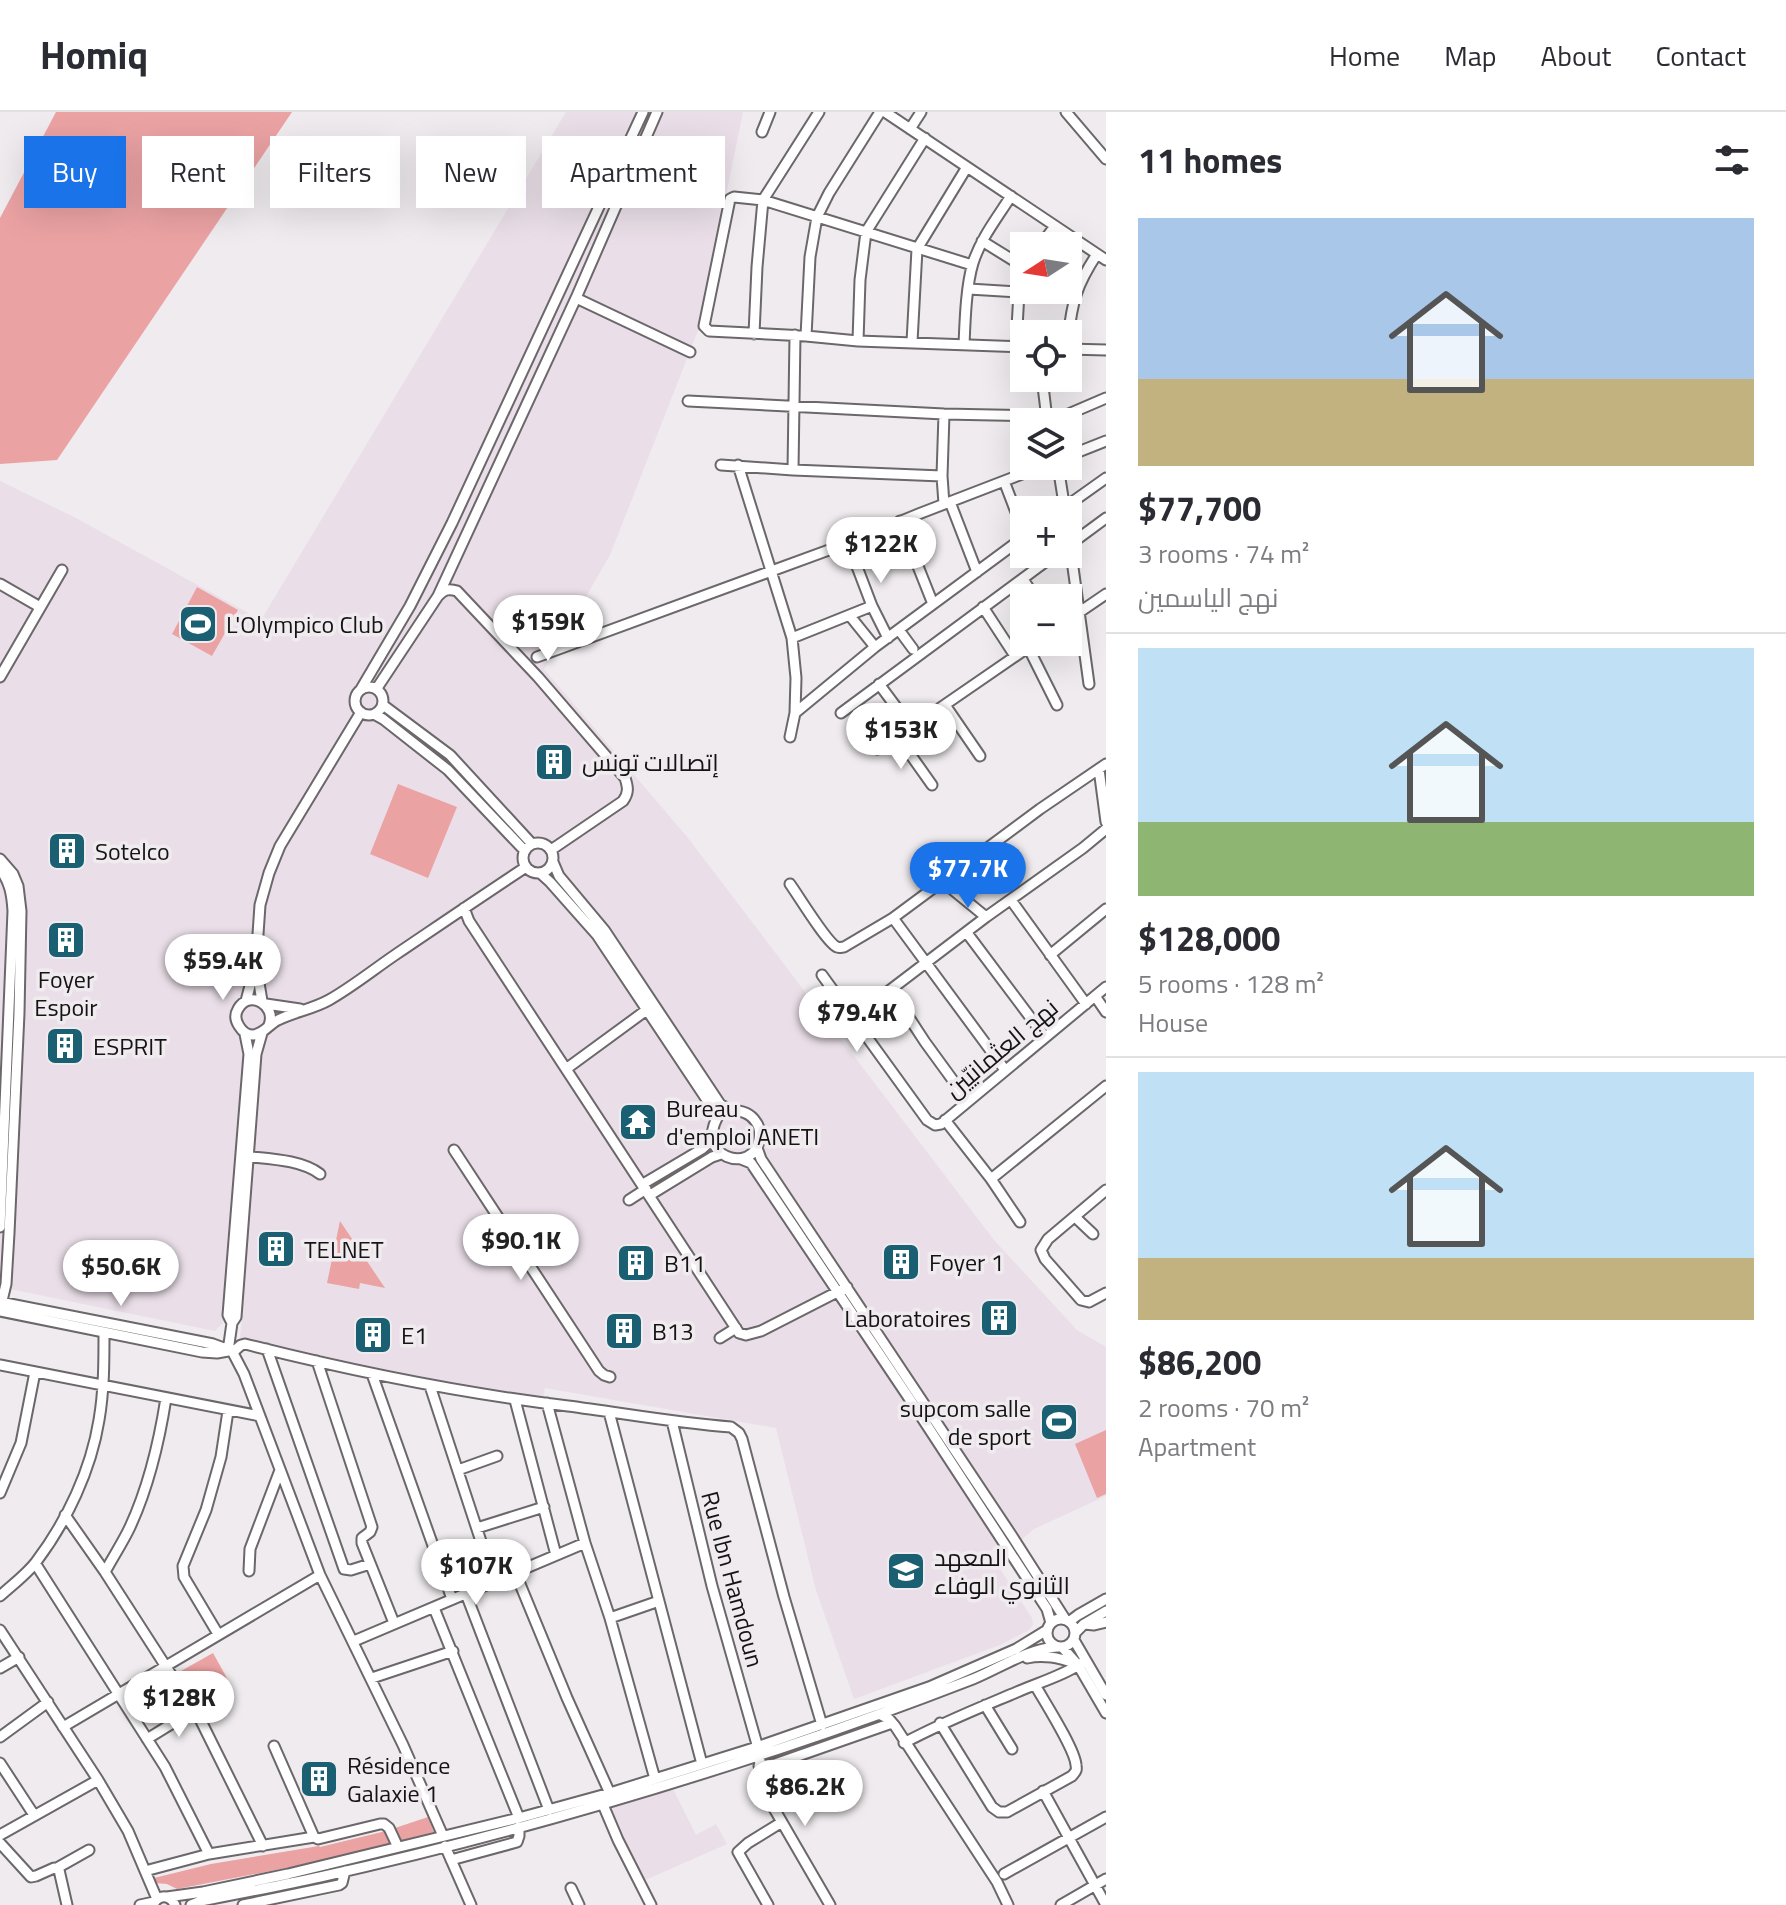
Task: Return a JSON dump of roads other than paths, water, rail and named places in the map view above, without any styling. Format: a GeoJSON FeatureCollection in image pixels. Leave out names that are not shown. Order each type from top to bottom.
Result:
{"type":"FeatureCollection","features":[{"type":"Feature","properties":{"kind":"street"},"geometry":{"type":"LineString","coordinates":[[528,848],[448,770],[383,719],[361,712],[356,707],[355,699],[410,606],[452,523],[643,112]]}},
{"type":"Feature","properties":{"kind":"street"},"geometry":{"type":"LineString","coordinates":[[377,688],[438,596],[576,298],[657,112]]}},
{"type":"Feature","properties":{"kind":"street"},"geometry":{"type":"LineString","coordinates":[[762,132],[770,112]]}},
{"type":"Feature","properties":{"kind":"street"},"geometry":{"type":"LineString","coordinates":[[754,334],[763,200],[819,112]]}},
{"type":"Feature","properties":{"kind":"street"},"geometry":{"type":"LineString","coordinates":[[793,470],[794,407],[817,217],[829,193],[882,112],[1106,260]]}},
{"type":"Feature","properties":{"kind":"street"},"geometry":{"type":"LineString","coordinates":[[910,129],[921,112]]}},
{"type":"Feature","properties":{"kind":"street"},"geometry":{"type":"LineString","coordinates":[[1066,112],[1106,159]]}},
{"type":"Feature","properties":{"kind":"street"},"geometry":{"type":"LineString","coordinates":[[858,341],[860,280],[866,232],[925,138]]}},
{"type":"Feature","properties":{"kind":"street"},"geometry":{"type":"LineString","coordinates":[[912,342],[917,249],[967,167]]}},
{"type":"Feature","properties":{"kind":"street"},"geometry":{"type":"LineString","coordinates":[[964,345],[972,265],[982,241],[1011,196]]}},
{"type":"Feature","properties":{"kind":"street"},"geometry":{"type":"LineString","coordinates":[[972,265],[763,200],[734,197],[730,199],[704,326],[709,331],[858,341],[1010,346]]}},
{"type":"Feature","properties":{"kind":"street"},"geometry":{"type":"LineString","coordinates":[[1050,232],[1055,226]]}},
{"type":"Feature","properties":{"kind":"street"},"geometry":{"type":"LineString","coordinates":[[982,241],[1010,258]]}},
{"type":"Feature","properties":{"kind":"street"},"geometry":{"type":"LineString","coordinates":[[1070,320],[1080,282],[1097,254]]}},
{"type":"Feature","properties":{"kind":"street"},"geometry":{"type":"LineString","coordinates":[[969,289],[1010,291]]}},
{"type":"Feature","properties":{"kind":"street"},"geometry":{"type":"LineString","coordinates":[[576,298],[690,352]]}},
{"type":"Feature","properties":{"kind":"street"},"geometry":{"type":"LineString","coordinates":[[1082,349],[1106,350]]}},
{"type":"Feature","properties":{"kind":"street"},"geometry":{"type":"LineString","coordinates":[[1080,408],[1106,398]]}},
{"type":"Feature","properties":{"kind":"street"},"geometry":{"type":"LineString","coordinates":[[688,401],[1010,418]]}},
{"type":"Feature","properties":{"kind":"street"},"geometry":{"type":"LineString","coordinates":[[944,414],[942,476],[947,503],[977,572]]}},
{"type":"Feature","properties":{"kind":"street"},"geometry":{"type":"LineString","coordinates":[[1082,451],[1106,442]]}},
{"type":"Feature","properties":{"kind":"street"},"geometry":{"type":"LineString","coordinates":[[721,465],[942,476]]}},
{"type":"Feature","properties":{"kind":"street"},"geometry":{"type":"LineString","coordinates":[[738,465],[792,638],[796,678],[795,713],[790,737]]}},
{"type":"Feature","properties":{"kind":"street"},"geometry":{"type":"LineString","coordinates":[[1081,496],[1106,478]]}},
{"type":"Feature","properties":{"kind":"street"},"geometry":{"type":"LineString","coordinates":[[537,657],[848,543],[1010,479]]}},
{"type":"Feature","properties":{"kind":"street"},"geometry":{"type":"LineString","coordinates":[[1004,481],[1010,497]]}},
{"type":"Feature","properties":{"kind":"street"},"geometry":{"type":"LineString","coordinates":[[1082,536],[1106,518]]}},
{"type":"Feature","properties":{"kind":"street"},"geometry":{"type":"LineString","coordinates":[[900,521],[933,604]]}},
{"type":"Feature","properties":{"kind":"street"},"geometry":{"type":"LineString","coordinates":[[848,543],[888,638]]}},
{"type":"Feature","properties":{"kind":"street"},"geometry":{"type":"LineString","coordinates":[[795,713],[875,647],[1010,546]]}},
{"type":"Feature","properties":{"kind":"street"},"geometry":{"type":"LineString","coordinates":[[841,713],[1038,568]]}},
{"type":"Feature","properties":{"kind":"street"},"geometry":{"type":"LineString","coordinates":[[0,677],[62,570]]}},
{"type":"Feature","properties":{"kind":"street"},"geometry":{"type":"LineString","coordinates":[[1023,579],[1026,584]]}},
{"type":"Feature","properties":{"kind":"street"},"geometry":{"type":"LineString","coordinates":[[0,584],[40,607]]}},
{"type":"Feature","properties":{"kind":"street"},"geometry":{"type":"LineString","coordinates":[[438,596],[451,589],[457,591],[538,677],[625,778],[628,788],[623,801],[551,850]]}},
{"type":"Feature","properties":{"kind":"street"},"geometry":{"type":"LineString","coordinates":[[1082,611],[1106,594]]}},
{"type":"Feature","properties":{"kind":"street"},"geometry":{"type":"LineString","coordinates":[[792,638],[872,606]]}},
{"type":"Feature","properties":{"kind":"street"},"geometry":{"type":"LineString","coordinates":[[983,607],[1010,648]]}},
{"type":"Feature","properties":{"kind":"street"},"geometry":{"type":"LineString","coordinates":[[850,616],[875,647]]}},
{"type":"Feature","properties":{"kind":"street"},"geometry":{"type":"LineString","coordinates":[[899,630],[913,649]]}},
{"type":"Feature","properties":{"kind":"street"},"geometry":{"type":"LineString","coordinates":[[1082,634],[1089,684]]}},
{"type":"Feature","properties":{"kind":"street"},"geometry":{"type":"LineString","coordinates":[[877,749],[1015,656]]}},
{"type":"Feature","properties":{"kind":"street"},"geometry":{"type":"LineString","coordinates":[[1037,656],[1057,705]]}},
{"type":"Feature","properties":{"kind":"street"},"geometry":{"type":"LineString","coordinates":[[879,684],[911,727]]}},
{"type":"Feature","properties":{"kind":"street"},"geometry":{"type":"LineString","coordinates":[[361,689],[377,688],[381,692],[383,705],[374,714]]}},
{"type":"Feature","properties":{"kind":"street"},"geometry":{"type":"LineString","coordinates":[[383,705],[450,755],[528,848]]}},
{"type":"Feature","properties":{"kind":"street"},"geometry":{"type":"LineString","coordinates":[[945,705],[980,756]]}},
{"type":"Feature","properties":{"kind":"street"},"geometry":{"type":"LineString","coordinates":[[361,712],[280,846],[260,905],[256,963],[246,1001],[237,1011],[236,1021],[245,1034],[249,1054],[242,1197],[228,1315],[232,1323],[230,1351],[244,1374],[320,1575],[372,1678],[471,1905]]}},
{"type":"Feature","properties":{"kind":"street"},"geometry":{"type":"LineString","coordinates":[[898,737],[932,785]]}},
{"type":"Feature","properties":{"kind":"street"},"geometry":{"type":"LineString","coordinates":[[1102,766],[1106,822]]}},
{"type":"Feature","properties":{"kind":"street"},"geometry":{"type":"LineString","coordinates":[[790,884],[834,946],[844,947],[893,918],[1102,766]]}},
{"type":"Feature","properties":{"kind":"street"},"geometry":{"type":"LineString","coordinates":[[822,975],[852,1019],[1106,829]]}},
{"type":"Feature","properties":{"kind":"street"},"geometry":{"type":"LineString","coordinates":[[528,848],[543,844],[551,850],[559,876],[605,931],[713,1109],[716,1120]]}},
{"type":"Feature","properties":{"kind":"street"},"geometry":{"type":"LineString","coordinates":[[528,848],[524,862],[533,872],[546,871],[553,862]]}},
{"type":"Feature","properties":{"kind":"street"},"geometry":{"type":"LineString","coordinates":[[0,859],[10,888],[13,911],[0,1227]]}},
{"type":"Feature","properties":{"kind":"street"},"geometry":{"type":"LineString","coordinates":[[245,1034],[252,1035],[330,999],[526,867]]}},
{"type":"Feature","properties":{"kind":"street"},"geometry":{"type":"LineString","coordinates":[[540,873],[597,935],[720,1104],[729,1110]]}},
{"type":"Feature","properties":{"kind":"street"},"geometry":{"type":"LineString","coordinates":[[942,881],[986,917]]}},
{"type":"Feature","properties":{"kind":"street"},"geometry":{"type":"LineString","coordinates":[[1011,900],[1086,1004]]}},
{"type":"Feature","properties":{"kind":"street"},"geometry":{"type":"LineString","coordinates":[[464,908],[469,921],[742,1335],[752,1334],[801,1312],[847,1287]]}},
{"type":"Feature","properties":{"kind":"street"},"geometry":{"type":"LineString","coordinates":[[1050,955],[1106,909]]}},
{"type":"Feature","properties":{"kind":"street"},"geometry":{"type":"LineString","coordinates":[[893,918],[1005,1070]]}},
{"type":"Feature","properties":{"kind":"street"},"geometry":{"type":"LineString","coordinates":[[967,933],[1045,1037]]}},
{"type":"Feature","properties":{"kind":"street"},"geometry":{"type":"LineString","coordinates":[[245,1156],[256,1054],[272,1018],[264,1003],[256,963]]}},
{"type":"Feature","properties":{"kind":"street","name":"نهج العثمانيّين"},"geometry":{"type":"LineString","coordinates":[[852,1019],[921,1113],[932,1125],[938,1125],[1106,987]]}},
{"type":"Feature","properties":{"kind":"street"},"geometry":{"type":"LineString","coordinates":[[891,990],[968,1101]]}},
{"type":"Feature","properties":{"kind":"street"},"geometry":{"type":"LineString","coordinates":[[1095,996],[1106,1012]]}},
{"type":"Feature","properties":{"kind":"street"},"geometry":{"type":"LineString","coordinates":[[246,1001],[254,999],[288,1009],[303,1009]]}},
{"type":"Feature","properties":{"kind":"street"},"geometry":{"type":"LineString","coordinates":[[566,1069],[651,1007]]}},
{"type":"Feature","properties":{"kind":"street"},"geometry":{"type":"LineString","coordinates":[[991,1179],[1106,1086]]}},
{"type":"Feature","properties":{"kind":"street"},"geometry":{"type":"LineString","coordinates":[[741,1159],[757,1148],[760,1138],[755,1119],[745,1112],[729,1110],[720,1113],[713,1126],[715,1149],[721,1154],[751,1163],[1047,1609],[1048,1638],[1080,1663],[1106,1695]]}},
{"type":"Feature","properties":{"kind":"street"},"geometry":{"type":"LineString","coordinates":[[945,1120],[1020,1222]]}},
{"type":"Feature","properties":{"kind":"street"},"geometry":{"type":"LineString","coordinates":[[629,1200],[712,1140]]}},
{"type":"Feature","properties":{"kind":"street"},"geometry":{"type":"LineString","coordinates":[[757,1148],[761,1159],[1067,1620],[1075,1636],[1080,1663],[1106,1713]]}},
{"type":"Feature","properties":{"kind":"street"},"geometry":{"type":"LineString","coordinates":[[454,1150],[599,1371],[610,1377]]}},
{"type":"Feature","properties":{"kind":"street"},"geometry":{"type":"LineString","coordinates":[[646,1189],[721,1154]]}},
{"type":"Feature","properties":{"kind":"street"},"geometry":{"type":"LineString","coordinates":[[245,1156],[292,1163],[320,1174]]}},
{"type":"Feature","properties":{"kind":"street"},"geometry":{"type":"LineString","coordinates":[[1,1306],[7,1271],[4,1175]]}},
{"type":"Feature","properties":{"kind":"street"},"geometry":{"type":"LineString","coordinates":[[1106,1190],[1042,1245],[1042,1254],[1075,1297],[1089,1302],[1106,1293]]}},
{"type":"Feature","properties":{"kind":"street"},"geometry":{"type":"LineString","coordinates":[[1075,1217],[1093,1234]]}},
{"type":"Feature","properties":{"kind":"street"},"geometry":{"type":"LineString","coordinates":[[1,1306],[104,1333],[202,1352],[230,1351],[244,1344],[430,1386],[731,1427],[739,1433],[822,1725]]}},
{"type":"Feature","properties":{"kind":"street"},"geometry":{"type":"LineString","coordinates":[[1,1306],[181,1336],[230,1351]]}},
{"type":"Feature","properties":{"kind":"street"},"geometry":{"type":"LineString","coordinates":[[720,1338],[736,1328]]}},
{"type":"Feature","properties":{"kind":"street"},"geometry":{"type":"LineString","coordinates":[[0,1596],[35,1563],[65,1515],[89,1460],[99,1422],[104,1333]]}},
{"type":"Feature","properties":{"kind":"street"},"geometry":{"type":"LineString","coordinates":[[267,1349],[344,1569],[370,1564]]}},
{"type":"Feature","properties":{"kind":"street"},"geometry":{"type":"LineString","coordinates":[[317,1361],[372,1527],[362,1540],[394,1623]]}},
{"type":"Feature","properties":{"kind":"street"},"geometry":{"type":"LineString","coordinates":[[0,1365],[260,1416]]}},
{"type":"Feature","properties":{"kind":"street"},"geometry":{"type":"LineString","coordinates":[[0,1493],[21,1443],[35,1372]]}},
{"type":"Feature","properties":{"kind":"street"},"geometry":{"type":"LineString","coordinates":[[372,1374],[452,1599]]}},
{"type":"Feature","properties":{"kind":"street"},"geometry":{"type":"LineString","coordinates":[[430,1386],[494,1581]]}},
{"type":"Feature","properties":{"kind":"street"},"geometry":{"type":"LineString","coordinates":[[105,1572],[144,1494],[158,1446],[166,1398]]}},
{"type":"Feature","properties":{"kind":"street"},"geometry":{"type":"LineString","coordinates":[[515,1400],[556,1555]]}},
{"type":"Feature","properties":{"kind":"street"},"geometry":{"type":"LineString","coordinates":[[547,1403],[655,1779]]}},
{"type":"Feature","properties":{"kind":"street"},"geometry":{"type":"LineString","coordinates":[[218,1634],[184,1577],[183,1566],[206,1510],[221,1457],[228,1411]]}},
{"type":"Feature","properties":{"kind":"street"},"geometry":{"type":"LineString","coordinates":[[609,1412],[702,1764]]}},
{"type":"Feature","properties":{"kind":"street","name":"Rue Ibn Hamdoun"},"geometry":{"type":"LineString","coordinates":[[672,1421],[712,1586],[759,1756],[759,1779],[763,1792],[830,1905]]}},
{"type":"Feature","properties":{"kind":"street"},"geometry":{"type":"LineString","coordinates":[[458,1470],[497,1456]]}},
{"type":"Feature","properties":{"kind":"street"},"geometry":{"type":"LineString","coordinates":[[249,1571],[250,1549],[280,1470]]}},
{"type":"Feature","properties":{"kind":"street"},"geometry":{"type":"LineString","coordinates":[[477,1528],[544,1507]]}},
{"type":"Feature","properties":{"kind":"street"},"geometry":{"type":"LineString","coordinates":[[65,1515],[194,1710],[217,1750],[263,1846]]}},
{"type":"Feature","properties":{"kind":"street"},"geometry":{"type":"LineString","coordinates":[[354,1641],[585,1543]]}},
{"type":"Feature","properties":{"kind":"street"},"geometry":{"type":"LineString","coordinates":[[35,1563],[165,1767],[209,1854]]}},
{"type":"Feature","properties":{"kind":"street"},"geometry":{"type":"LineString","coordinates":[[515,1572],[607,1799],[618,1840],[651,1905]]}},
{"type":"Feature","properties":{"kind":"street"},"geometry":{"type":"LineString","coordinates":[[63,1727],[320,1575]]}},
{"type":"Feature","properties":{"kind":"street"},"geometry":{"type":"LineString","coordinates":[[466,1594],[549,1810]]}},
{"type":"Feature","properties":{"kind":"street"},"geometry":{"type":"LineString","coordinates":[[519,1823],[549,1810],[607,1799],[702,1764],[759,1756],[822,1725],[971,1670],[1016,1649],[1055,1620],[1067,1620],[1106,1599]]}},
{"type":"Feature","properties":{"kind":"street"},"geometry":{"type":"LineString","coordinates":[[610,1618],[659,1601]]}},
{"type":"Feature","properties":{"kind":"street"},"geometry":{"type":"LineString","coordinates":[[434,1608],[519,1823],[517,1842],[451,1860]]}},
{"type":"Feature","properties":{"kind":"street"},"geometry":{"type":"LineString","coordinates":[[140,1905],[519,1823],[759,1756],[975,1678],[1044,1648],[1067,1646],[1084,1624],[1106,1611]]}},
{"type":"Feature","properties":{"kind":"street"},"geometry":{"type":"LineString","coordinates":[[1084,1624],[1106,1622]]}},
{"type":"Feature","properties":{"kind":"street"},"geometry":{"type":"LineString","coordinates":[[0,1630],[128,1831],[158,1900]]}},
{"type":"Feature","properties":{"kind":"street"},"geometry":{"type":"LineString","coordinates":[[372,1678],[453,1651]]}},
{"type":"Feature","properties":{"kind":"street"},"geometry":{"type":"LineString","coordinates":[[1012,1661],[1037,1656],[1080,1663]]}},
{"type":"Feature","properties":{"kind":"street"},"geometry":{"type":"LineString","coordinates":[[0,1668],[19,1657]]}},
{"type":"Feature","properties":{"kind":"street"},"geometry":{"type":"LineString","coordinates":[[904,1743],[940,1723],[1035,1685],[1080,1663]]}},
{"type":"Feature","properties":{"kind":"street"},"geometry":{"type":"LineString","coordinates":[[940,1723],[992,1807],[999,1812],[1007,1812],[1072,1776],[1077,1766],[1035,1685]]}},
{"type":"Feature","properties":{"kind":"street"},"geometry":{"type":"LineString","coordinates":[[0,1737],[48,1702]]}},
{"type":"Feature","properties":{"kind":"street"},"geometry":{"type":"LineString","coordinates":[[985,1705],[1012,1749]]}},
{"type":"Feature","properties":{"kind":"street"},"geometry":{"type":"LineString","coordinates":[[147,1739],[194,1710]]}},
{"type":"Feature","properties":{"kind":"street"},"geometry":{"type":"LineString","coordinates":[[878,1714],[892,1723],[997,1882],[1008,1905]]}},
{"type":"Feature","properties":{"kind":"street"},"geometry":{"type":"LineString","coordinates":[[759,1756],[775,1764],[892,1723]]}},
{"type":"Feature","properties":{"kind":"street"},"geometry":{"type":"LineString","coordinates":[[274,1746],[314,1837]]}},
{"type":"Feature","properties":{"kind":"street"},"geometry":{"type":"LineString","coordinates":[[0,1763],[34,1815]]}},
{"type":"Feature","properties":{"kind":"street"},"geometry":{"type":"LineString","coordinates":[[0,1835],[98,1780]]}},
{"type":"Feature","properties":{"kind":"street"},"geometry":{"type":"LineString","coordinates":[[1043,1791],[1106,1905]]}},
{"type":"Feature","properties":{"kind":"street"},"geometry":{"type":"LineString","coordinates":[[1004,1874],[1106,1817]]}},
{"type":"Feature","properties":{"kind":"street"},"geometry":{"type":"LineString","coordinates":[[768,1905],[738,1852],[782,1822]]}},
{"type":"Feature","properties":{"kind":"street"},"geometry":{"type":"LineString","coordinates":[[145,1871],[209,1854],[314,1837],[318,1839],[384,1824],[396,1843]]}},
{"type":"Feature","properties":{"kind":"street"},"geometry":{"type":"LineString","coordinates":[[191,1905],[345,1871],[444,1841]]}},
{"type":"Feature","properties":{"kind":"street"},"geometry":{"type":"LineString","coordinates":[[0,1843],[29,1876],[57,1868],[89,1850]]}},
{"type":"Feature","properties":{"kind":"street"},"geometry":{"type":"LineString","coordinates":[[57,1868],[67,1905]]}},
{"type":"Feature","properties":{"kind":"street"},"geometry":{"type":"LineString","coordinates":[[243,1905],[339,1885],[345,1871]]}},
{"type":"Feature","properties":{"kind":"street"},"geometry":{"type":"LineString","coordinates":[[1061,1905],[1106,1879]]}},
{"type":"Feature","properties":{"kind":"street"},"geometry":{"type":"LineString","coordinates":[[571,1888],[579,1905]]}},
{"type":"Feature","properties":{"kind":"street"},"geometry":{"type":"LineString","coordinates":[[158,1900],[173,1901],[175,1905]]}},
{"type":"Feature","properties":{"kind":"place","name":"L'Olympico Club"},"geometry":{"type":"Point","coordinates":[198,624]}},
{"type":"Feature","properties":{"kind":"place","name":"إتصالات تونس"},"geometry":{"type":"Point","coordinates":[554,762]}},
{"type":"Feature","properties":{"kind":"place","name":"Sotelco"},"geometry":{"type":"Point","coordinates":[67,851]}},
{"type":"Feature","properties":{"kind":"place","name":"Foyer Espoir"},"geometry":{"type":"Point","coordinates":[66,940]}},
{"type":"Feature","properties":{"kind":"place","name":"ESPRIT"},"geometry":{"type":"Point","coordinates":[65,1046]}},
{"type":"Feature","properties":{"kind":"place","name":"Bureau d'emploi ANETI"},"geometry":{"type":"Point","coordinates":[638,1122]}},
{"type":"Feature","properties":{"kind":"place","name":"TELNET"},"geometry":{"type":"Point","coordinates":[276,1249]}},
{"type":"Feature","properties":{"kind":"place","name":"Foyer 1"},"geometry":{"type":"Point","coordinates":[901,1262]}},
{"type":"Feature","properties":{"kind":"place","name":"B11"},"geometry":{"type":"Point","coordinates":[636,1263]}},
{"type":"Feature","properties":{"kind":"place","name":"Laboratoires"},"geometry":{"type":"Point","coordinates":[999,1318]}},
{"type":"Feature","properties":{"kind":"place","name":"B13"},"geometry":{"type":"Point","coordinates":[624,1331]}},
{"type":"Feature","properties":{"kind":"place","name":"E1"},"geometry":{"type":"Point","coordinates":[373,1335]}},
{"type":"Feature","properties":{"kind":"place","name":"supcom salle de sport"},"geometry":{"type":"Point","coordinates":[1059,1422]}},
{"type":"Feature","properties":{"kind":"place","name":"المعهد الثانوي الوفاء"},"geometry":{"type":"Point","coordinates":[906,1571]}},
{"type":"Feature","properties":{"kind":"place","name":"Résidence Galaxie 1"},"geometry":{"type":"Point","coordinates":[319,1779]}}]}
